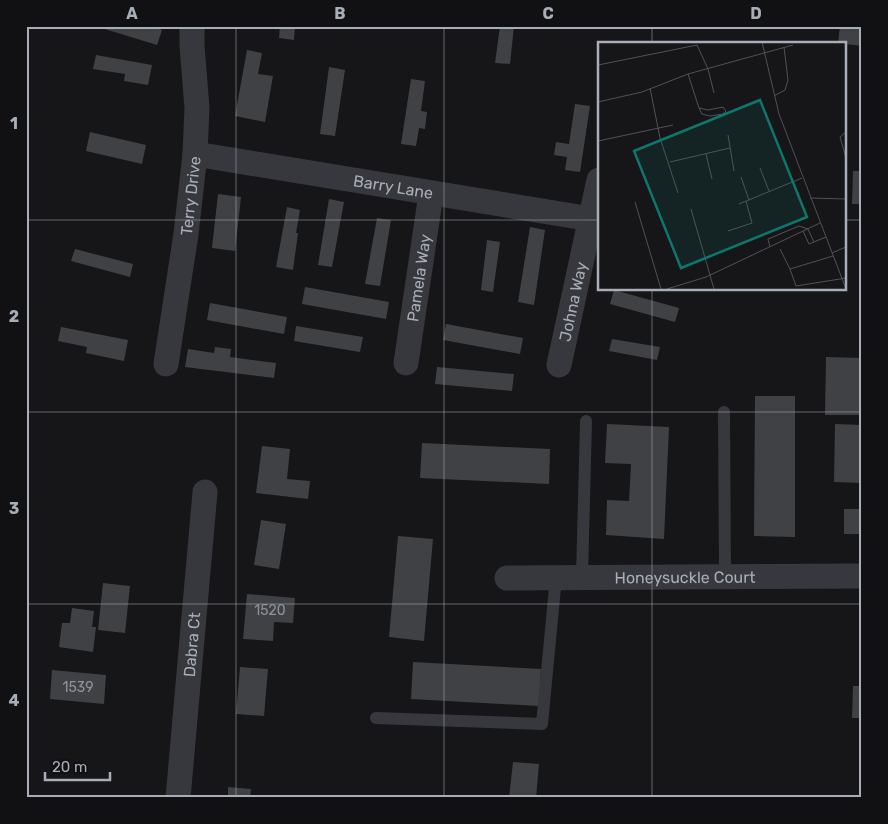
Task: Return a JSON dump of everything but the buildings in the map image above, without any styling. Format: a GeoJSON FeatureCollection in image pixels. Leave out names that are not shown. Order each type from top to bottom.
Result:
{"type":"FeatureCollection","features":[{"type":"Feature","properties":{"kind":"street","name":"Terry Drive"},"geometry":{"type":"LineString","coordinates":[[166,364],[186,234],[195,154],[198,108],[192,26]]}},
{"type":"Feature","properties":{"kind":"street","name":"Barry Lane"},"geometry":{"type":"LineString","coordinates":[[195,154],[591,220]]}},
{"type":"Feature","properties":{"kind":"street","name":"Johna Way"},"geometry":{"type":"LineString","coordinates":[[559,365],[598,185]]}},
{"type":"Feature","properties":{"kind":"street","name":"Pamela Way"},"geometry":{"type":"LineString","coordinates":[[406,363],[431,194]]}},
{"type":"Feature","properties":{"kind":"street","name":"Dabra Ct"},"geometry":{"type":"LineString","coordinates":[[178,798],[205,492]]}},
{"type":"Feature","properties":{"kind":"street","name":"Honeysuckle Court"},"geometry":{"type":"LineString","coordinates":[[507,578],[862,576]]}},
{"type":"Feature","properties":{"kind":"lane"},"geometry":{"type":"LineString","coordinates":[[724,412],[725,577]]}},
{"type":"Feature","properties":{"kind":"lane"},"geometry":{"type":"LineString","coordinates":[[582,578],[586,421]]}},
{"type":"Feature","properties":{"kind":"lane"},"geometry":{"type":"LineString","coordinates":[[376,718],[542,724],[556,578]]}}]}
